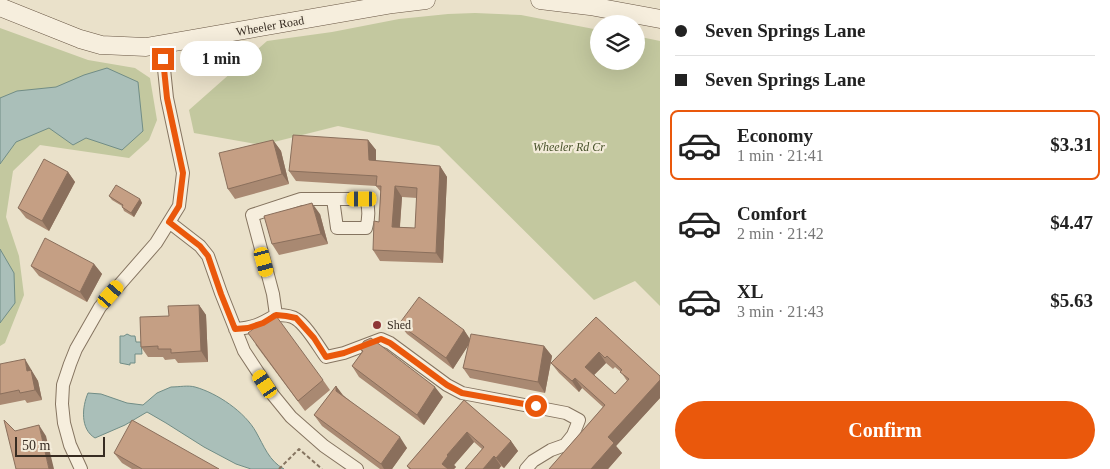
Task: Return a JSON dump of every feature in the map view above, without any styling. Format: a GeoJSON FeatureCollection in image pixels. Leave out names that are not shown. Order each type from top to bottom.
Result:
{"type":"FeatureCollection","features":[{"type":"Feature","properties":{"kind":"main road","name":"Wheeler Road"},"geometry":{"type":"LineString","coordinates":[[0,7],[80,39],[101,45],[146,47],[393,4],[426,0]]}},
{"type":"Feature","properties":{"kind":"main road"},"geometry":{"type":"LineString","coordinates":[[540,0],[590,6],[660,19]]}},
{"type":"Feature","properties":{"kind":"street"},"geometry":{"type":"LineString","coordinates":[[81,469],[70,445],[64,423],[62,404],[63,385],[70,364],[79,343],[100,308],[156,243],[179,206],[183,173],[167,98],[163,59],[156,46]]}},
{"type":"Feature","properties":{"kind":"street"},"geometry":{"type":"LineString","coordinates":[[276,315],[273,294],[252,215],[302,199],[333,199]]}},
{"type":"Feature","properties":{"kind":"street"},"geometry":{"type":"LineString","coordinates":[[169,222],[200,246],[208,256],[244,351],[273,395],[291,417],[324,446],[357,469]]}},
{"type":"Feature","properties":{"kind":"street"},"geometry":{"type":"LineString","coordinates":[[235,329],[248,328],[263,323],[276,315],[296,318],[314,338],[326,357],[344,353],[381,339],[390,343],[447,385],[462,393],[566,413],[579,420],[573,435],[566,445],[551,450],[533,461],[526,469]]}},
{"type":"Feature","properties":{"kind":"path"},"geometry":{"type":"LineString","coordinates":[[279,469],[299,449],[322,469]]}},
{"type":"Feature","properties":{"kind":"green space","name":"Wheeler Rd Cr"},"geometry":{"type":"Polygon","coordinates":[[[448,14],[521,15],[590,28],[590,70],[645,70],[645,38],[660,41],[660,306],[635,281],[594,300],[439,146],[338,126],[262,145],[194,133],[189,110],[267,41],[332,32],[399,19],[448,14]]]}},
{"type":"Feature","properties":{"kind":"green space"},"geometry":{"type":"Polygon","coordinates":[[[0,28],[88,60],[135,68],[150,78],[157,120],[149,140],[129,158],[40,145],[13,171],[6,217],[19,256],[24,295],[5,343],[0,346],[0,28]]]}},
{"type":"Feature","properties":{"kind":"water"},"geometry":{"type":"Polygon","coordinates":[[[107,68],[138,82],[143,131],[122,150],[86,138],[73,145],[49,128],[16,142],[0,164],[0,98],[17,91],[56,87],[107,68]]]}},
{"type":"Feature","properties":{"kind":"water"},"geometry":{"type":"Polygon","coordinates":[[[0,249],[14,273],[15,303],[0,323],[0,249]]]}},
{"type":"Feature","properties":{"kind":"water"},"geometry":{"type":"Polygon","coordinates":[[[127,334],[135,336],[136,342],[141,342],[142,354],[135,354],[135,363],[130,363],[130,365],[120,363],[120,336],[127,334]]]}},
{"type":"Feature","properties":{"kind":"water"},"geometry":{"type":"Polygon","coordinates":[[[171,387],[195,387],[230,404],[245,417],[256,432],[267,453],[274,462],[284,469],[251,469],[236,464],[147,412],[125,425],[95,438],[87,429],[84,405],[88,393],[101,394],[127,403],[143,405],[157,393],[171,387]]]}},
{"type":"Feature","properties":{"kind":"building"},"geometry":{"type":"Polygon","coordinates":[[[293,135],[368,140],[369,160],[440,166],[436,253],[373,250],[374,221],[379,222],[381,186],[376,186],[377,176],[289,171],[293,135]],[[395,186],[392,227],[415,228],[417,188],[395,186]]]}},
{"type":"Feature","properties":{"kind":"building"},"geometry":{"type":"Polygon","coordinates":[[[273,140],[282,174],[228,189],[219,153],[273,140]]]}},
{"type":"Feature","properties":{"kind":"building"},"geometry":{"type":"Polygon","coordinates":[[[44,159],[68,172],[42,221],[18,208],[44,159]]]}},
{"type":"Feature","properties":{"kind":"building"},"geometry":{"type":"Polygon","coordinates":[[[116,185],[140,199],[131,213],[109,196],[116,185]]]}},
{"type":"Feature","properties":{"kind":"building"},"geometry":{"type":"Polygon","coordinates":[[[312,203],[321,234],[272,244],[264,216],[312,203]]]}},
{"type":"Feature","properties":{"kind":"building"},"geometry":{"type":"Polygon","coordinates":[[[45,238],[94,264],[80,292],[31,266],[45,238]]]}},
{"type":"Feature","properties":{"kind":"building"},"geometry":{"type":"Polygon","coordinates":[[[419,297],[464,330],[446,358],[399,324],[419,297]]]}},
{"type":"Feature","properties":{"kind":"building"},"geometry":{"type":"Polygon","coordinates":[[[199,305],[201,351],[171,353],[171,349],[158,349],[158,346],[141,347],[140,317],[169,316],[168,306],[199,305]]]}},
{"type":"Feature","properties":{"kind":"building"},"geometry":{"type":"Polygon","coordinates":[[[274,313],[323,380],[298,401],[248,333],[274,313]]]}},
{"type":"Feature","properties":{"kind":"building"},"geometry":{"type":"Polygon","coordinates":[[[596,317],[660,376],[660,380],[608,437],[614,443],[591,469],[549,469],[605,405],[575,378],[572,381],[551,363],[596,317]],[[599,352],[585,367],[615,394],[629,379],[620,372],[622,370],[607,356],[605,358],[599,352]]]}},
{"type":"Feature","properties":{"kind":"building"},"geometry":{"type":"Polygon","coordinates":[[[471,334],[544,346],[538,382],[463,368],[471,334]]]}},
{"type":"Feature","properties":{"kind":"building"},"geometry":{"type":"Polygon","coordinates":[[[371,338],[435,387],[417,415],[352,366],[363,351],[359,348],[364,341],[371,338]]]}},
{"type":"Feature","properties":{"kind":"building"},"geometry":{"type":"Polygon","coordinates":[[[25,359],[27,371],[31,370],[35,390],[20,393],[19,390],[0,394],[0,364],[25,359]]]}},
{"type":"Feature","properties":{"kind":"building"},"geometry":{"type":"Polygon","coordinates":[[[336,386],[336,391],[400,437],[381,464],[314,415],[336,386]]]}},
{"type":"Feature","properties":{"kind":"building"},"geometry":{"type":"Polygon","coordinates":[[[464,400],[511,441],[483,469],[465,469],[484,447],[467,432],[447,455],[442,464],[448,469],[411,469],[407,466],[464,400]]]}},
{"type":"Feature","properties":{"kind":"building"},"geometry":{"type":"Polygon","coordinates":[[[4,420],[15,431],[39,425],[49,469],[16,469],[4,420]]]}},
{"type":"Feature","properties":{"kind":"building"},"geometry":{"type":"Polygon","coordinates":[[[132,420],[219,469],[142,469],[114,453],[132,420]]]}},
{"type":"Feature","properties":{"kind":"place","name":"Shed"},"geometry":{"type":"Point","coordinates":[377,325]}},
{"type":"Feature","properties":{"kind":"route"},"geometry":{"type":"LineString","coordinates":[[163,59],[167,98],[183,173],[179,206],[169,222],[200,246],[208,256],[235,329],[248,328],[263,323],[276,315],[296,318],[314,338],[326,357],[344,353],[381,339],[390,343],[447,385],[462,393],[536,406]]}}]}
